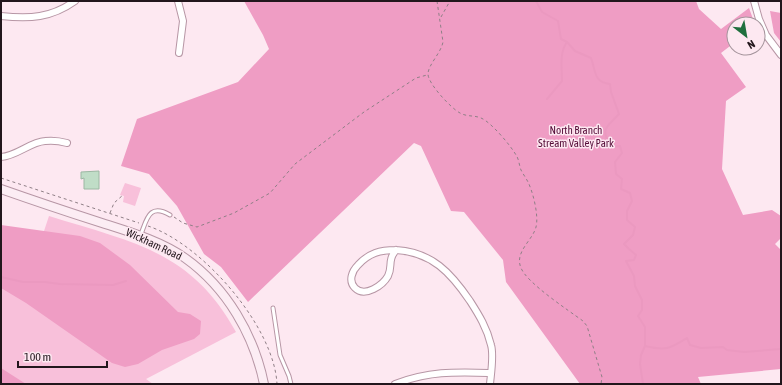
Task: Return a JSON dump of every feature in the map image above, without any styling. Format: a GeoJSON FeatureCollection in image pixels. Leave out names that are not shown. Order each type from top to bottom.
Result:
{"type":"FeatureCollection","features":[{"type":"Feature","properties":{"kind":"street"},"geometry":{"type":"LineString","coordinates":[[1,16],[21,18],[37,17],[63,9],[75,1]]}},
{"type":"Feature","properties":{"kind":"street"},"geometry":{"type":"LineString","coordinates":[[178,1],[183,21],[179,53]]}},
{"type":"Feature","properties":{"kind":"street"},"geometry":{"type":"LineString","coordinates":[[754,1],[759,19],[766,35],[781,55]]}},
{"type":"Feature","properties":{"kind":"street"},"geometry":{"type":"LineString","coordinates":[[1,157],[44,141],[67,143]]}},
{"type":"Feature","properties":{"kind":"street","name":"Wickham Road"},"geometry":{"type":"LineString","coordinates":[[1,189],[140,236],[171,250],[184,258],[221,291],[232,306],[250,338],[264,384]]}},
{"type":"Feature","properties":{"kind":"street"},"geometry":{"type":"LineString","coordinates":[[396,250],[391,256],[388,275],[379,286],[365,292],[358,291],[354,287],[351,280],[352,273],[368,256],[376,252],[396,250],[417,253],[442,267],[460,286],[483,322],[488,334],[492,347],[490,384]]}},
{"type":"Feature","properties":{"kind":"street"},"geometry":{"type":"LineString","coordinates":[[395,384],[414,377],[432,373],[491,373]]}},
{"type":"Feature","properties":{"kind":"lane"},"geometry":{"type":"LineString","coordinates":[[140,236],[147,217],[152,212],[165,212],[170,215]]}},
{"type":"Feature","properties":{"kind":"lane"},"geometry":{"type":"LineString","coordinates":[[273,308],[280,355],[289,376],[290,384]]}},
{"type":"Feature","properties":{"kind":"path"},"geometry":{"type":"LineString","coordinates":[[437,1],[443,42],[442,48],[429,69],[428,75],[430,81],[451,106],[460,113],[467,116],[482,118],[497,131],[517,156],[520,168],[531,188],[537,214],[536,227],[522,251],[520,262],[521,268],[541,290],[587,326],[602,377],[601,384]]}},
{"type":"Feature","properties":{"kind":"path"},"geometry":{"type":"LineString","coordinates":[[440,17],[450,1]]}},
{"type":"Feature","properties":{"kind":"path"},"geometry":{"type":"LineString","coordinates":[[170,215],[183,223],[197,227],[234,214],[270,193],[295,164],[364,112],[416,78],[428,75]]}},
{"type":"Feature","properties":{"kind":"path"},"geometry":{"type":"LineString","coordinates":[[1,178],[145,225],[162,232],[185,246],[214,270],[246,308],[270,355],[277,384]]}},
{"type":"Feature","properties":{"kind":"path"},"geometry":{"type":"LineString","coordinates":[[110,213],[114,203],[123,195]]}},
{"type":"Feature","properties":{"kind":"shaded area"},"geometry":{"type":"Polygon","coordinates":[[[125,183],[141,188],[135,206],[123,202],[124,196],[120,195],[125,183]]]}},
{"type":"Feature","properties":{"kind":"shaded area"},"geometry":{"type":"Polygon","coordinates":[[[49,216],[132,243],[156,253],[179,266],[199,283],[218,305],[236,332],[146,379],[153,384],[1,384],[1,231],[43,234],[49,216]]]}},
{"type":"Feature","properties":{"kind":"green space","name":"North Branch Stream Valley Park"},"geometry":{"type":"Polygon","coordinates":[[[244,1],[696,1],[699,9],[721,29],[726,25],[726,49],[721,53],[746,87],[726,101],[722,169],[743,215],[772,210],[781,216],[781,238],[775,244],[781,250],[781,369],[698,377],[701,384],[580,384],[506,282],[503,260],[464,212],[451,211],[421,146],[414,143],[248,302],[221,267],[204,254],[177,206],[149,174],[121,166],[137,119],[238,82],[269,49],[244,1]]]}},
{"type":"Feature","properties":{"kind":"green space","name":"North Branch Stream Valley Park"},"geometry":{"type":"Polygon","coordinates":[[[749,8],[752,16],[738,16],[749,8]]]}},
{"type":"Feature","properties":{"kind":"green space"},"geometry":{"type":"Polygon","coordinates":[[[770,11],[781,13],[781,42],[774,33],[770,11]]]}},
{"type":"Feature","properties":{"kind":"green space"},"geometry":{"type":"Polygon","coordinates":[[[1,225],[80,236],[100,243],[130,265],[178,312],[190,314],[201,321],[200,334],[194,339],[162,350],[138,364],[125,367],[112,363],[26,303],[1,288],[1,225]]]}},
{"type":"Feature","properties":{"kind":"green space"},"geometry":{"type":"Polygon","coordinates":[[[1,368],[26,384],[1,384],[1,368]]]}},
{"type":"Feature","properties":{"kind":"building"},"geometry":{"type":"Polygon","coordinates":[[[99,171],[99,189],[84,189],[84,178],[81,179],[81,172],[99,171]]]}},
{"type":"Feature","properties":{"kind":"waterway"},"geometry":{"type":"LineString","coordinates":[[536,1],[542,12],[558,21],[561,39],[567,42],[575,51],[591,58],[598,78],[601,81],[610,84],[611,92],[619,114],[608,126],[605,132],[611,147],[620,146],[622,153],[615,162],[616,174],[622,179],[621,189],[630,193],[632,201],[627,211],[627,220],[635,227],[633,235],[624,244],[636,255],[634,260],[626,261],[634,276],[635,286],[642,300],[642,310],[638,316],[645,327],[645,346],[641,355],[640,364],[643,384]]}},
{"type":"Feature","properties":{"kind":"waterway"},"geometry":{"type":"LineString","coordinates":[[547,99],[562,81],[562,56],[564,46],[567,42]]}},
{"type":"Feature","properties":{"kind":"waterway"},"geometry":{"type":"LineString","coordinates":[[1,277],[23,282],[60,284],[113,285],[126,281]]}},
{"type":"Feature","properties":{"kind":"waterway"},"geometry":{"type":"LineString","coordinates":[[645,346],[663,349],[676,345],[687,338],[690,345],[701,348],[723,347],[727,350],[744,352],[781,349]]}}]}
